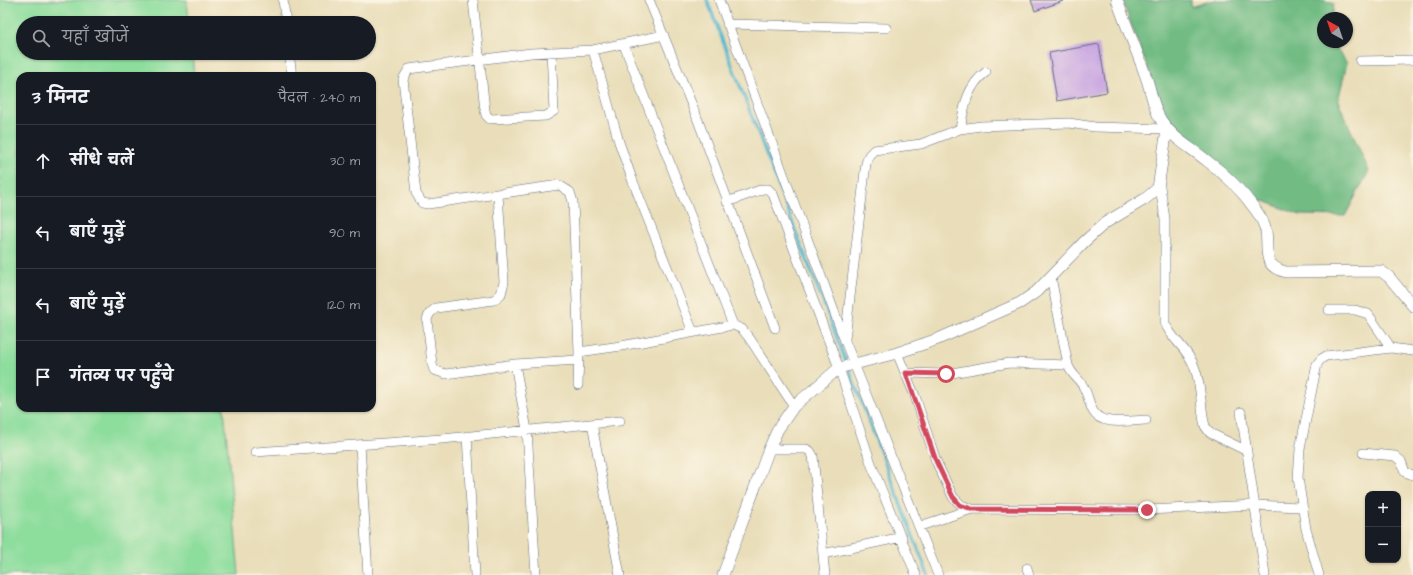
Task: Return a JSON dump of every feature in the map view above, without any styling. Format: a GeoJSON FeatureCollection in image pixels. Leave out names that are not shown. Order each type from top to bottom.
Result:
{"type":"FeatureCollection","features":[{"type":"Feature","properties":{"kind":"street"},"geometry":{"type":"LineString","coordinates":[[283,0],[285,16]]}},
{"type":"Feature","properties":{"kind":"street"},"geometry":{"type":"LineString","coordinates":[[473,0],[485,110],[486,115],[490,119],[546,116],[551,114],[556,107],[551,52]]}},
{"type":"Feature","properties":{"kind":"street"},"geometry":{"type":"LineString","coordinates":[[649,0],[696,115],[775,328]]}},
{"type":"Feature","properties":{"kind":"street"},"geometry":{"type":"LineString","coordinates":[[719,0],[845,341]]}},
{"type":"Feature","properties":{"kind":"street"},"geometry":{"type":"LineString","coordinates":[[1117,0],[1160,118],[1177,139],[1207,160],[1255,209],[1262,220],[1266,231],[1268,258],[1271,265],[1276,269],[1286,272],[1381,271],[1389,277],[1413,306]]}},
{"type":"Feature","properties":{"kind":"street"},"geometry":{"type":"LineString","coordinates":[[727,24],[886,28]]}},
{"type":"Feature","properties":{"kind":"street"},"geometry":{"type":"LineString","coordinates":[[578,385],[573,202],[570,192],[559,185],[498,195],[428,204],[422,203],[416,193],[402,79],[404,74],[409,69],[480,58],[593,50],[624,45],[664,35]]}},
{"type":"Feature","properties":{"kind":"street"},"geometry":{"type":"LineString","coordinates":[[624,45],[732,324]]}},
{"type":"Feature","properties":{"kind":"street"},"geometry":{"type":"LineString","coordinates":[[593,50],[622,150],[662,256],[693,332]]}},
{"type":"Feature","properties":{"kind":"street"},"geometry":{"type":"LineString","coordinates":[[290,60],[291,72]]}},
{"type":"Feature","properties":{"kind":"street"},"geometry":{"type":"LineString","coordinates":[[1360,61],[1413,60]]}},
{"type":"Feature","properties":{"kind":"street"},"geometry":{"type":"LineString","coordinates":[[960,129],[968,94],[977,79],[986,72]]}},
{"type":"Feature","properties":{"kind":"street"},"geometry":{"type":"LineString","coordinates":[[916,575],[902,537],[872,466],[847,366],[845,341],[866,163],[869,155],[874,150],[921,144],[960,129],[981,126],[1069,123],[1095,127],[1167,128]]}},
{"type":"Feature","properties":{"kind":"street"},"geometry":{"type":"LineString","coordinates":[[723,575],[769,449],[778,429],[794,406],[847,366],[896,353],[938,339],[1020,303],[1036,292],[1084,242],[1105,223],[1153,194],[1158,188],[1167,128]]}},
{"type":"Feature","properties":{"kind":"street"},"geometry":{"type":"LineString","coordinates":[[1159,180],[1165,219],[1165,323],[1167,328],[1182,345],[1194,365],[1206,426],[1210,433],[1247,451]]}},
{"type":"Feature","properties":{"kind":"street"},"geometry":{"type":"LineString","coordinates":[[727,202],[763,189],[768,189],[773,194],[847,366],[920,526],[938,575]]}},
{"type":"Feature","properties":{"kind":"street"},"geometry":{"type":"LineString","coordinates":[[498,195],[504,282],[501,294],[494,300],[436,308],[430,313],[427,320],[434,370],[446,374],[578,356],[732,324],[742,329],[750,338],[794,406]]}},
{"type":"Feature","properties":{"kind":"street"},"geometry":{"type":"LineString","coordinates":[[1051,277],[1070,372],[1084,387],[1096,416],[1107,420],[1146,420]]}},
{"type":"Feature","properties":{"kind":"street"},"geometry":{"type":"LineString","coordinates":[[1329,310],[1356,310],[1368,314],[1391,348]]}},
{"type":"Feature","properties":{"kind":"street"},"geometry":{"type":"LineString","coordinates":[[1319,575],[1301,507],[1298,478],[1300,450],[1317,364],[1326,356],[1391,348],[1413,351]]}},
{"type":"Feature","properties":{"kind":"street"},"geometry":{"type":"LineString","coordinates":[[896,353],[906,373],[936,461],[953,497],[960,505],[972,509],[1147,510],[1255,505],[1301,507]]}},
{"type":"Feature","properties":{"kind":"street"},"geometry":{"type":"LineString","coordinates":[[906,373],[946,374],[1009,362],[1068,365]]}},
{"type":"Feature","properties":{"kind":"street"},"geometry":{"type":"LineString","coordinates":[[515,364],[527,430],[536,575]]}},
{"type":"Feature","properties":{"kind":"street"},"geometry":{"type":"LineString","coordinates":[[1241,412],[1264,575]]}},
{"type":"Feature","properties":{"kind":"street"},"geometry":{"type":"LineString","coordinates":[[255,452],[467,436],[620,421]]}},
{"type":"Feature","properties":{"kind":"street"},"geometry":{"type":"LineString","coordinates":[[592,424],[620,575]]}},
{"type":"Feature","properties":{"kind":"street"},"geometry":{"type":"LineString","coordinates":[[467,436],[475,575]]}},
{"type":"Feature","properties":{"kind":"street"},"geometry":{"type":"LineString","coordinates":[[360,445],[368,575]]}},
{"type":"Feature","properties":{"kind":"street"},"geometry":{"type":"LineString","coordinates":[[769,449],[806,449],[810,451],[813,456],[825,575]]}},
{"type":"Feature","properties":{"kind":"street"},"geometry":{"type":"LineString","coordinates":[[1363,453],[1395,456],[1401,461],[1406,472],[1413,475]]}},
{"type":"Feature","properties":{"kind":"street"},"geometry":{"type":"LineString","coordinates":[[920,526],[972,509]]}},
{"type":"Feature","properties":{"kind":"street"},"geometry":{"type":"LineString","coordinates":[[823,554],[902,537]]}},
{"type":"Feature","properties":{"kind":"green space"},"geometry":{"type":"Polygon","coordinates":[[[0,0],[187,0],[188,16],[16,16],[16,60],[193,60],[194,72],[16,72],[16,412],[224,412],[239,575],[0,575],[0,0]]]}},
{"type":"Feature","properties":{"kind":"green space"},"geometry":{"type":"Polygon","coordinates":[[[1122,0],[1191,0],[1191,7],[1213,0],[1325,0],[1334,4],[1333,12],[1317,12],[1317,48],[1336,48],[1347,63],[1338,101],[1369,171],[1345,216],[1300,215],[1251,196],[1210,157],[1168,122],[1122,0]]]}},
{"type":"Feature","properties":{"kind":"building"},"geometry":{"type":"Polygon","coordinates":[[[1031,0],[1063,0],[1063,1],[1035,11],[1031,0]]]}},
{"type":"Feature","properties":{"kind":"building"},"geometry":{"type":"Polygon","coordinates":[[[1099,44],[1107,92],[1057,101],[1049,53],[1099,44]]]}},
{"type":"Feature","properties":{"kind":"waterway"},"geometry":{"type":"LineString","coordinates":[[707,0],[928,575]]}},
{"type":"Feature","properties":{"kind":"route"},"geometry":{"type":"LineString","coordinates":[[946,374],[906,373],[936,461],[953,497],[960,505],[972,509],[1147,510]]}}]}
